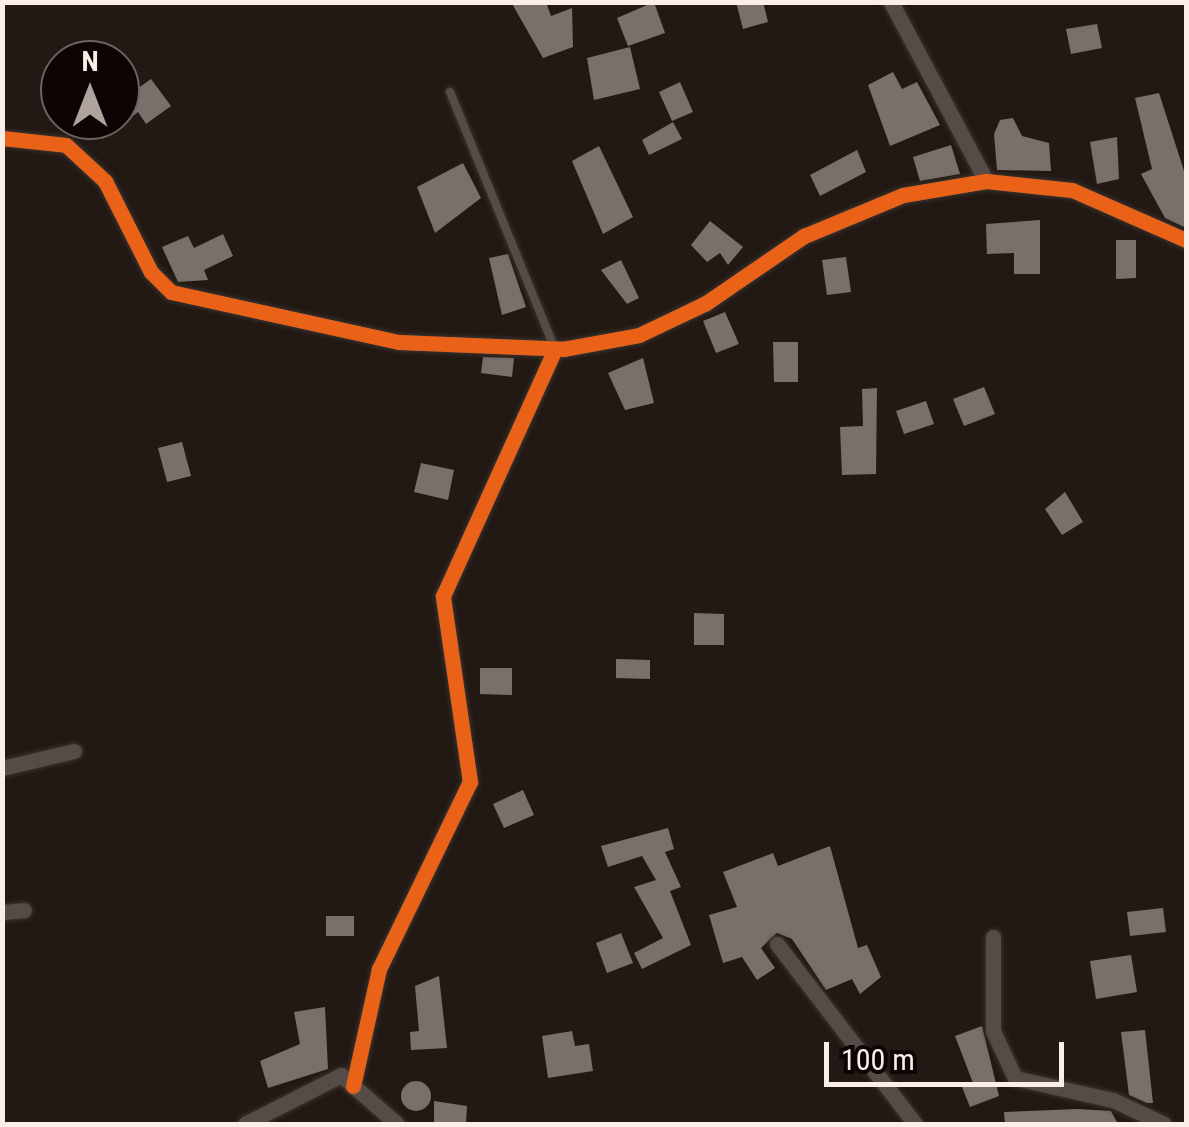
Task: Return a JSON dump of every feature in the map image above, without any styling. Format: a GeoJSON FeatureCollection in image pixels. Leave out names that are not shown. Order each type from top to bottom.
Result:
{"type":"FeatureCollection","features":[{"type":"Feature","properties":{"kind":"street"},"geometry":{"type":"LineString","coordinates":[[891,2],[986,181]]}},
{"type":"Feature","properties":{"kind":"street"},"geometry":{"type":"LineString","coordinates":[[2,138],[66,146],[92,169],[171,292],[399,342],[555,348],[639,335],[706,303],[804,236],[903,195],[986,181],[1072,190],[1186,240]]}},
{"type":"Feature","properties":{"kind":"street"},"geometry":{"type":"LineString","coordinates":[[354,1086],[379,969],[470,782],[443,596],[555,348]]}},
{"type":"Feature","properties":{"kind":"street"},"geometry":{"type":"LineString","coordinates":[[2,768],[74,751]]}},
{"type":"Feature","properties":{"kind":"street"},"geometry":{"type":"LineString","coordinates":[[2,912],[24,910]]}},
{"type":"Feature","properties":{"kind":"street"},"geometry":{"type":"LineString","coordinates":[[993,936],[993,1031],[1015,1078],[1113,1100],[1164,1124]]}},
{"type":"Feature","properties":{"kind":"street"},"geometry":{"type":"LineString","coordinates":[[777,944],[916,1124]]}},
{"type":"Feature","properties":{"kind":"street"},"geometry":{"type":"LineString","coordinates":[[246,1124],[341,1076],[397,1124]]}},
{"type":"Feature","properties":{"kind":"lane"},"geometry":{"type":"LineString","coordinates":[[450,92],[555,348]]}},
{"type":"Feature","properties":{"kind":"building"},"geometry":{"type":"Polygon","coordinates":[[[511,2],[546,2],[551,16],[572,8],[573,47],[543,58],[511,2]]]}},
{"type":"Feature","properties":{"kind":"building"},"geometry":{"type":"Polygon","coordinates":[[[654,2],[665,33],[628,46],[617,18],[654,2]]]}},
{"type":"Feature","properties":{"kind":"building"},"geometry":{"type":"Polygon","coordinates":[[[736,2],[763,2],[768,22],[743,29],[736,2]]]}},
{"type":"Feature","properties":{"kind":"building"},"geometry":{"type":"Polygon","coordinates":[[[1097,24],[1102,48],[1071,54],[1066,29],[1097,24]]]}},
{"type":"Feature","properties":{"kind":"building"},"geometry":{"type":"Polygon","coordinates":[[[630,47],[640,89],[594,100],[587,58],[630,47]]]}},
{"type":"Feature","properties":{"kind":"building"},"geometry":{"type":"Polygon","coordinates":[[[893,72],[902,89],[917,82],[940,125],[890,146],[868,85],[893,72]]]}},
{"type":"Feature","properties":{"kind":"building"},"geometry":{"type":"Polygon","coordinates":[[[151,79],[171,106],[146,124],[140,115],[140,87],[151,79]]]}},
{"type":"Feature","properties":{"kind":"building"},"geometry":{"type":"Polygon","coordinates":[[[680,82],[693,112],[672,121],[659,92],[680,82]]]}},
{"type":"Feature","properties":{"kind":"building"},"geometry":{"type":"Polygon","coordinates":[[[1159,93],[1186,177],[1186,228],[1165,218],[1141,174],[1152,169],[1135,98],[1159,93]]]}},
{"type":"Feature","properties":{"kind":"building"},"geometry":{"type":"Polygon","coordinates":[[[1013,118],[1022,136],[1049,143],[1051,171],[997,170],[994,134],[1000,120],[1013,118]]]}},
{"type":"Feature","properties":{"kind":"building"},"geometry":{"type":"Polygon","coordinates":[[[673,122],[682,139],[649,155],[642,140],[673,122]]]}},
{"type":"Feature","properties":{"kind":"building"},"geometry":{"type":"Polygon","coordinates":[[[1117,137],[1119,179],[1097,184],[1090,142],[1117,137]]]}},
{"type":"Feature","properties":{"kind":"building"},"geometry":{"type":"Polygon","coordinates":[[[951,145],[960,174],[920,181],[913,157],[951,145]]]}},
{"type":"Feature","properties":{"kind":"building"},"geometry":{"type":"Polygon","coordinates":[[[599,146],[633,217],[603,234],[572,161],[599,146]]]}},
{"type":"Feature","properties":{"kind":"building"},"geometry":{"type":"Polygon","coordinates":[[[857,150],[866,172],[820,196],[810,175],[857,150]]]}},
{"type":"Feature","properties":{"kind":"building"},"geometry":{"type":"Polygon","coordinates":[[[463,163],[481,198],[435,233],[417,187],[463,163]]]}},
{"type":"Feature","properties":{"kind":"building"},"geometry":{"type":"Polygon","coordinates":[[[1040,220],[1040,274],[1014,274],[1014,253],[987,254],[986,224],[1040,220]]]}},
{"type":"Feature","properties":{"kind":"building"},"geometry":{"type":"Polygon","coordinates":[[[710,221],[743,247],[728,265],[720,253],[707,262],[691,245],[710,221]]]}},
{"type":"Feature","properties":{"kind":"building"},"geometry":{"type":"Polygon","coordinates":[[[223,234],[233,256],[204,270],[208,280],[178,282],[162,247],[188,236],[194,248],[223,234]]]}},
{"type":"Feature","properties":{"kind":"building"},"geometry":{"type":"Polygon","coordinates":[[[1116,240],[1136,240],[1136,278],[1116,279],[1116,240]]]}},
{"type":"Feature","properties":{"kind":"building"},"geometry":{"type":"Polygon","coordinates":[[[508,254],[526,307],[502,315],[489,258],[508,254]]]}},
{"type":"Feature","properties":{"kind":"building"},"geometry":{"type":"Polygon","coordinates":[[[846,257],[851,292],[827,295],[822,260],[846,257]]]}},
{"type":"Feature","properties":{"kind":"building"},"geometry":{"type":"Polygon","coordinates":[[[621,260],[639,298],[627,304],[601,270],[621,260]]]}},
{"type":"Feature","properties":{"kind":"building"},"geometry":{"type":"Polygon","coordinates":[[[725,312],[739,344],[716,353],[703,321],[725,312]]]}},
{"type":"Feature","properties":{"kind":"building"},"geometry":{"type":"Polygon","coordinates":[[[773,342],[798,342],[798,382],[774,382],[773,342]]]}},
{"type":"Feature","properties":{"kind":"building"},"geometry":{"type":"Polygon","coordinates":[[[483,357],[514,358],[512,377],[481,373],[483,357]]]}},
{"type":"Feature","properties":{"kind":"building"},"geometry":{"type":"Polygon","coordinates":[[[643,358],[654,403],[625,410],[608,373],[643,358]]]}},
{"type":"Feature","properties":{"kind":"building"},"geometry":{"type":"Polygon","coordinates":[[[984,387],[995,414],[964,426],[953,399],[984,387]]]}},
{"type":"Feature","properties":{"kind":"building"},"geometry":{"type":"Polygon","coordinates":[[[877,388],[876,474],[842,475],[840,427],[863,426],[862,389],[877,388]]]}},
{"type":"Feature","properties":{"kind":"building"},"geometry":{"type":"Polygon","coordinates":[[[926,401],[934,424],[904,434],[896,411],[926,401]]]}},
{"type":"Feature","properties":{"kind":"building"},"geometry":{"type":"Polygon","coordinates":[[[182,442],[191,476],[167,482],[158,448],[182,442]]]}},
{"type":"Feature","properties":{"kind":"building"},"geometry":{"type":"Polygon","coordinates":[[[421,463],[454,470],[448,500],[414,492],[421,463]]]}},
{"type":"Feature","properties":{"kind":"building"},"geometry":{"type":"Polygon","coordinates":[[[1065,492],[1083,522],[1062,535],[1045,509],[1065,492]]]}},
{"type":"Feature","properties":{"kind":"building"},"geometry":{"type":"Polygon","coordinates":[[[694,613],[724,614],[724,645],[694,645],[694,613]]]}},
{"type":"Feature","properties":{"kind":"building"},"geometry":{"type":"Polygon","coordinates":[[[616,659],[650,660],[650,679],[616,678],[616,659]]]}},
{"type":"Feature","properties":{"kind":"building"},"geometry":{"type":"Polygon","coordinates":[[[480,668],[512,668],[512,695],[480,694],[480,668]]]}},
{"type":"Feature","properties":{"kind":"building"},"geometry":{"type":"Polygon","coordinates":[[[523,790],[534,815],[504,828],[493,804],[523,790]]]}},
{"type":"Feature","properties":{"kind":"building"},"geometry":{"type":"Polygon","coordinates":[[[668,828],[674,849],[665,852],[681,887],[670,891],[691,945],[642,969],[634,953],[663,938],[634,887],[656,880],[642,856],[608,867],[601,846],[668,828]]]}},
{"type":"Feature","properties":{"kind":"building"},"geometry":{"type":"Polygon","coordinates":[[[830,846],[858,948],[867,945],[881,977],[860,994],[852,979],[826,990],[792,939],[777,933],[761,948],[775,968],[757,980],[742,957],[723,963],[709,915],[737,907],[723,872],[773,853],[778,866],[830,846]]]}},
{"type":"Feature","properties":{"kind":"building"},"geometry":{"type":"Polygon","coordinates":[[[1163,908],[1166,932],[1130,936],[1127,912],[1163,908]]]}},
{"type":"Feature","properties":{"kind":"building"},"geometry":{"type":"Polygon","coordinates":[[[326,916],[354,916],[354,936],[326,936],[326,916]]]}},
{"type":"Feature","properties":{"kind":"building"},"geometry":{"type":"Polygon","coordinates":[[[621,933],[633,963],[607,973],[596,943],[621,933]]]}},
{"type":"Feature","properties":{"kind":"building"},"geometry":{"type":"Polygon","coordinates":[[[1131,955],[1137,992],[1096,999],[1090,961],[1131,955]]]}},
{"type":"Feature","properties":{"kind":"building"},"geometry":{"type":"Polygon","coordinates":[[[439,976],[447,1048],[411,1050],[410,1032],[419,1031],[415,986],[439,976]]]}},
{"type":"Feature","properties":{"kind":"building"},"geometry":{"type":"Polygon","coordinates":[[[325,1007],[328,1069],[268,1088],[260,1061],[300,1044],[294,1012],[325,1007]]]}},
{"type":"Feature","properties":{"kind":"building"},"geometry":{"type":"Polygon","coordinates":[[[982,1026],[999,1096],[970,1107],[962,1087],[973,1083],[955,1036],[982,1026]]]}},
{"type":"Feature","properties":{"kind":"building"},"geometry":{"type":"Polygon","coordinates":[[[1145,1030],[1153,1103],[1129,1095],[1121,1032],[1145,1030]]]}},
{"type":"Feature","properties":{"kind":"building"},"geometry":{"type":"Polygon","coordinates":[[[572,1031],[575,1046],[589,1044],[593,1071],[548,1078],[542,1036],[572,1031]]]}},
{"type":"Feature","properties":{"kind":"building"},"geometry":{"type":"Polygon","coordinates":[[[416,1081],[427,1085],[431,1096],[427,1107],[416,1111],[405,1107],[401,1096],[405,1085],[416,1081]]]}},
{"type":"Feature","properties":{"kind":"building"},"geometry":{"type":"Polygon","coordinates":[[[434,1101],[467,1106],[466,1124],[434,1124],[434,1101]]]}},
{"type":"Feature","properties":{"kind":"building"},"geometry":{"type":"Polygon","coordinates":[[[1111,1111],[1118,1124],[1005,1124],[1004,1112],[1111,1111]]]}},
{"type":"Feature","properties":{"kind":"cycle path"},"geometry":{"type":"LineString","coordinates":[[2,138],[66,145],[105,181],[151,272],[171,292],[399,342],[563,349],[639,335],[706,303],[804,236],[903,195],[986,181],[1072,190],[1186,240]]}},
{"type":"Feature","properties":{"kind":"cycle path"},"geometry":{"type":"LineString","coordinates":[[353,1086],[379,969],[470,782],[443,596],[555,349]]}}]}
